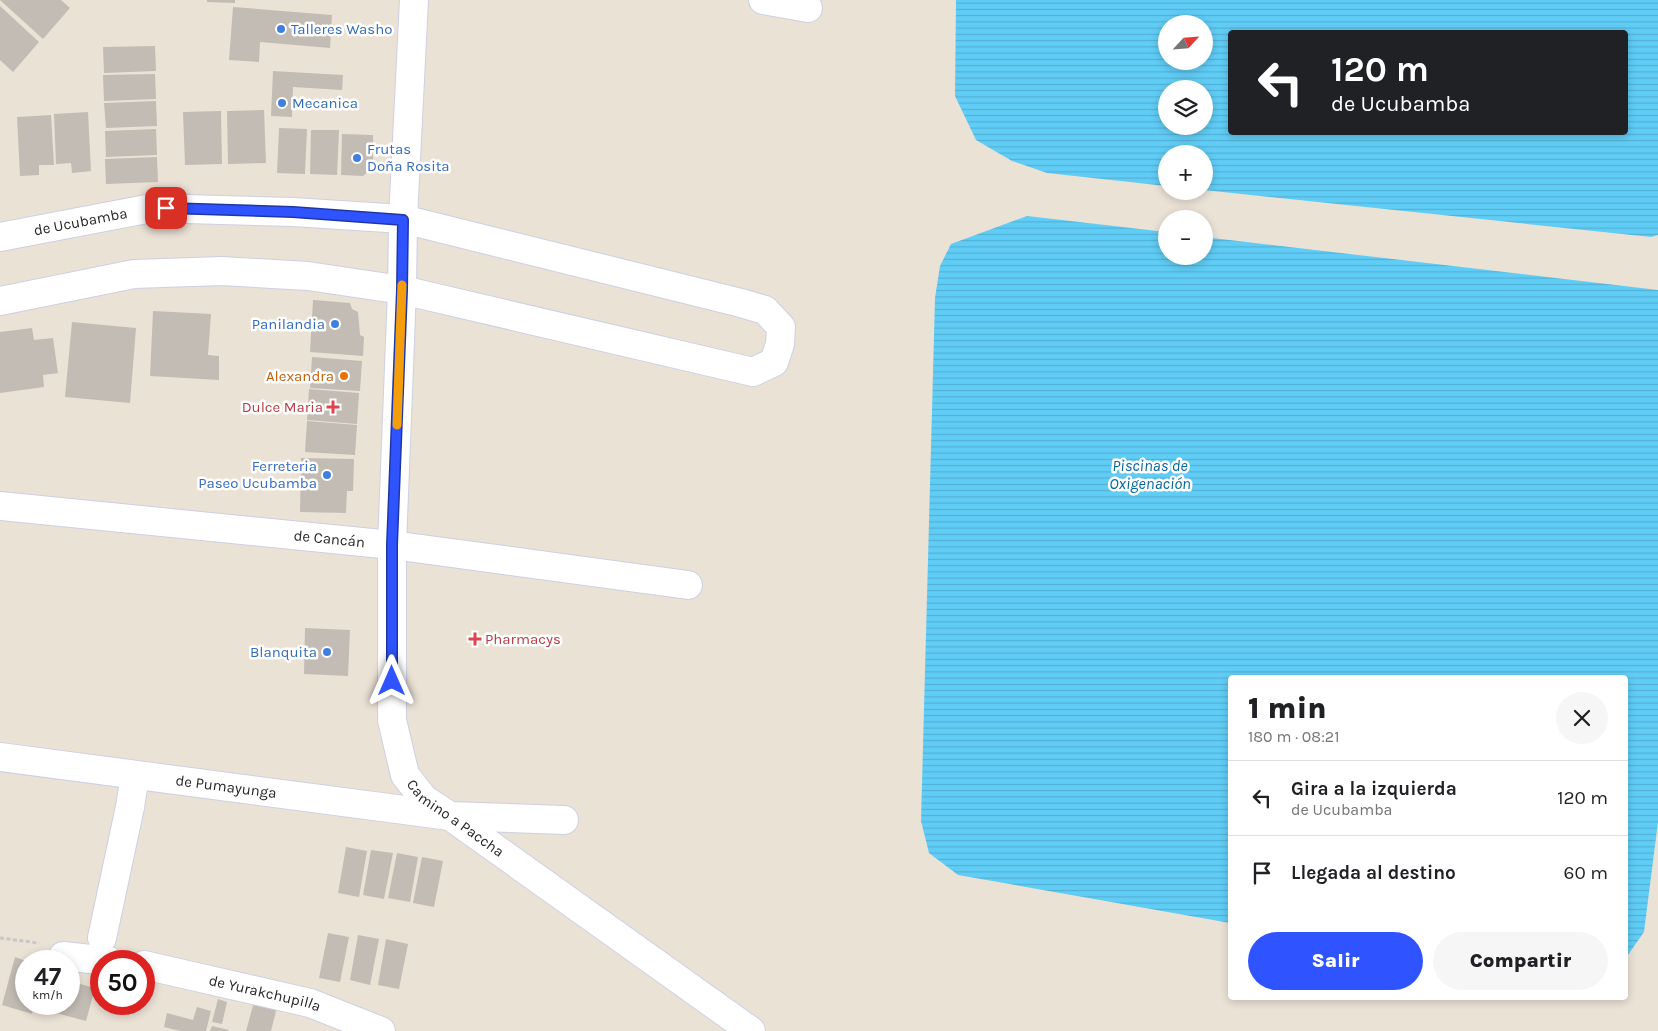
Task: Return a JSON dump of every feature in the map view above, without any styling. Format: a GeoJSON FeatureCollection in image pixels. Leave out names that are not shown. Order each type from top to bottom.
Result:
{"type":"FeatureCollection","features":[{"type":"Feature","properties":{"kind":"street","name":"Camino a Paccha"},"geometry":{"type":"LineString","coordinates":[[414,0],[403,220],[392,545],[392,720],[405,775],[424,799],[751,1031]]}},
{"type":"Feature","properties":{"kind":"street"},"geometry":{"type":"LineString","coordinates":[[763,0],[808,8]]}},
{"type":"Feature","properties":{"kind":"street","name":"de Ucubamba"},"geometry":{"type":"LineString","coordinates":[[0,238],[152,208],[293,212],[403,220],[765,310],[781,326],[780,344],[774,362],[753,372],[402,290],[308,276],[222,271],[134,274],[0,301]]}},
{"type":"Feature","properties":{"kind":"street","name":"de Cancán"},"geometry":{"type":"LineString","coordinates":[[0,506],[392,545],[688,585]]}},
{"type":"Feature","properties":{"kind":"street","name":"de Pumayunga"},"geometry":{"type":"LineString","coordinates":[[0,757],[450,816],[564,820]]}},
{"type":"Feature","properties":{"kind":"street"},"geometry":{"type":"LineString","coordinates":[[106,950],[135,775]]}},
{"type":"Feature","properties":{"kind":"street","name":"de Yurakchupilla"},"geometry":{"type":"LineString","coordinates":[[155,966],[310,1003],[381,1031]]}},
{"type":"Feature","properties":{"kind":"path"},"geometry":{"type":"LineString","coordinates":[[0,938],[41,943],[51,946],[56,950]]}},
{"type":"Feature","properties":{"kind":"water"},"geometry":{"type":"Polygon","coordinates":[[[956,0],[1658,0],[1658,235],[1651,237],[1213,191],[1213,145],[1158,145],[1158,185],[1047,173],[1012,161],[976,140],[955,96],[956,0]]]}},
{"type":"Feature","properties":{"kind":"water","name":"Piscinas de Oxigenación"},"geometry":{"type":"Polygon","coordinates":[[[1027,216],[1158,231],[1158,265],[1213,265],[1213,238],[1658,290],[1658,822],[1644,932],[1628,955],[1628,675],[1228,675],[1228,923],[958,875],[929,853],[921,821],[935,298],[940,266],[951,244],[1027,216]]]}},
{"type":"Feature","properties":{"kind":"building"},"geometry":{"type":"Polygon","coordinates":[[[0,0],[61,0],[70,8],[43,39],[0,0]]]}},
{"type":"Feature","properties":{"kind":"building"},"geometry":{"type":"Polygon","coordinates":[[[207,0],[235,0],[235,3],[207,2],[207,0]]]}},
{"type":"Feature","properties":{"kind":"building"},"geometry":{"type":"Polygon","coordinates":[[[0,6],[39,42],[13,72],[0,60],[0,6]]]}},
{"type":"Feature","properties":{"kind":"building","name":"Talleres Washo"},"geometry":{"type":"Polygon","coordinates":[[[233,7],[332,15],[330,48],[260,42],[259,62],[229,60],[233,7]]]}},
{"type":"Feature","properties":{"kind":"building"},"geometry":{"type":"Polygon","coordinates":[[[155,46],[156,71],[104,73],[103,47],[155,46]]]}},
{"type":"Feature","properties":{"kind":"building","name":"Mecanica"},"geometry":{"type":"Polygon","coordinates":[[[273,71],[343,75],[342,90],[293,87],[292,117],[271,116],[273,71]]]}},
{"type":"Feature","properties":{"kind":"building"},"geometry":{"type":"Polygon","coordinates":[[[155,74],[156,99],[104,101],[103,75],[155,74]]]}},
{"type":"Feature","properties":{"kind":"building"},"geometry":{"type":"Polygon","coordinates":[[[156,101],[157,126],[106,128],[104,103],[156,101]]]}},
{"type":"Feature","properties":{"kind":"building"},"geometry":{"type":"Polygon","coordinates":[[[264,110],[266,163],[228,164],[227,111],[264,110]]]}},
{"type":"Feature","properties":{"kind":"building"},"geometry":{"type":"Polygon","coordinates":[[[221,111],[222,164],[185,165],[183,112],[221,111]]]}},
{"type":"Feature","properties":{"kind":"building"},"geometry":{"type":"Polygon","coordinates":[[[88,112],[91,171],[72,173],[71,163],[56,164],[54,114],[88,112]]]}},
{"type":"Feature","properties":{"kind":"building"},"geometry":{"type":"Polygon","coordinates":[[[51,115],[54,165],[39,165],[39,175],[20,176],[17,117],[51,115]]]}},
{"type":"Feature","properties":{"kind":"building"},"geometry":{"type":"Polygon","coordinates":[[[279,128],[307,129],[305,174],[277,173],[279,128]]]}},
{"type":"Feature","properties":{"kind":"building"},"geometry":{"type":"Polygon","coordinates":[[[156,129],[157,155],[106,157],[105,131],[156,129]]]}},
{"type":"Feature","properties":{"kind":"building"},"geometry":{"type":"Polygon","coordinates":[[[311,130],[339,130],[337,175],[310,174],[311,130]]]}},
{"type":"Feature","properties":{"kind":"building","name":"Frutas Doña Rosita"},"geometry":{"type":"Polygon","coordinates":[[[342,134],[373,135],[373,168],[363,176],[341,175],[342,134]]]}},
{"type":"Feature","properties":{"kind":"building"},"geometry":{"type":"Polygon","coordinates":[[[157,157],[158,182],[106,184],[105,159],[157,157]]]}},
{"type":"Feature","properties":{"kind":"building","name":"Panilandia"},"geometry":{"type":"Polygon","coordinates":[[[313,300],[350,303],[352,309],[358,312],[360,335],[364,337],[363,356],[310,352],[313,300]]]}},
{"type":"Feature","properties":{"kind":"building"},"geometry":{"type":"Polygon","coordinates":[[[153,311],[211,314],[208,355],[219,356],[219,380],[150,376],[153,311]]]}},
{"type":"Feature","properties":{"kind":"building"},"geometry":{"type":"Polygon","coordinates":[[[72,322],[136,328],[130,403],[65,397],[72,322]]]}},
{"type":"Feature","properties":{"kind":"building"},"geometry":{"type":"Polygon","coordinates":[[[32,328],[34,340],[53,338],[58,373],[43,375],[44,387],[0,393],[0,332],[32,328]]]}},
{"type":"Feature","properties":{"kind":"building"},"geometry":{"type":"Polygon","coordinates":[[[312,357],[362,361],[360,391],[310,388],[312,357]]]}},
{"type":"Feature","properties":{"kind":"building","name":"Dulce Maria"},"geometry":{"type":"Polygon","coordinates":[[[309,389],[359,393],[357,424],[307,420],[309,389]]]}},
{"type":"Feature","properties":{"kind":"building"},"geometry":{"type":"Polygon","coordinates":[[[307,421],[357,425],[355,455],[305,452],[307,421]]]}},
{"type":"Feature","properties":{"kind":"building","name":"Ferreteria Paseo Ucubamba"},"geometry":{"type":"Polygon","coordinates":[[[301,458],[354,459],[353,491],[347,491],[346,513],[300,512],[301,458]]]}},
{"type":"Feature","properties":{"kind":"building","name":"Blanquita"},"geometry":{"type":"Polygon","coordinates":[[[305,628],[350,630],[348,676],[304,674],[305,628]]]}},
{"type":"Feature","properties":{"kind":"building"},"geometry":{"type":"Polygon","coordinates":[[[346,847],[367,851],[359,897],[338,893],[346,847]]]}},
{"type":"Feature","properties":{"kind":"building"},"geometry":{"type":"Polygon","coordinates":[[[371,850],[393,853],[384,899],[363,895],[371,850]]]}},
{"type":"Feature","properties":{"kind":"building"},"geometry":{"type":"Polygon","coordinates":[[[397,853],[418,857],[410,902],[388,898],[397,853]]]}},
{"type":"Feature","properties":{"kind":"building"},"geometry":{"type":"Polygon","coordinates":[[[422,857],[443,861],[434,907],[413,903],[422,857]]]}},
{"type":"Feature","properties":{"kind":"building"},"geometry":{"type":"Polygon","coordinates":[[[328,933],[349,937],[340,982],[319,978],[328,933]]]}},
{"type":"Feature","properties":{"kind":"building"},"geometry":{"type":"Polygon","coordinates":[[[358,935],[379,939],[370,985],[350,980],[358,935]]]}},
{"type":"Feature","properties":{"kind":"building"},"geometry":{"type":"Polygon","coordinates":[[[386,939],[408,944],[399,989],[378,985],[386,939]]]}},
{"type":"Feature","properties":{"kind":"building"},"geometry":{"type":"Polygon","coordinates":[[[15,957],[15,1009],[2,1005],[15,957]]]}},
{"type":"Feature","properties":{"kind":"building"},"geometry":{"type":"Polygon","coordinates":[[[80,984],[90,987],[90,1006],[86,1021],[64,1015],[80,1015],[80,984]]]}},
{"type":"Feature","properties":{"kind":"building"},"geometry":{"type":"Polygon","coordinates":[[[218,999],[227,1002],[222,1024],[212,1022],[218,999]]]}},
{"type":"Feature","properties":{"kind":"building"},"geometry":{"type":"Polygon","coordinates":[[[254,1002],[277,1007],[271,1031],[246,1031],[254,1002]]]}},
{"type":"Feature","properties":{"kind":"building"},"geometry":{"type":"Polygon","coordinates":[[[197,1007],[211,1011],[206,1031],[180,1031],[164,1027],[167,1013],[193,1020],[197,1007]]]}},
{"type":"Feature","properties":{"kind":"building"},"geometry":{"type":"Polygon","coordinates":[[[212,1026],[229,1030],[210,1031],[212,1026]]]}},
{"type":"Feature","properties":{"kind":"slow traffic"},"geometry":{"type":"LineString","coordinates":[[397,425],[402,285]]}},
{"type":"Feature","properties":{"kind":"place","name":"Talleres Washo"},"geometry":{"type":"Point","coordinates":[281,29]}},
{"type":"Feature","properties":{"kind":"place","name":"Mecanica"},"geometry":{"type":"Point","coordinates":[282,103]}},
{"type":"Feature","properties":{"kind":"place","name":"Frutas Doña Rosita"},"geometry":{"type":"Point","coordinates":[357,158]}},
{"type":"Feature","properties":{"kind":"place","name":"Panilandia"},"geometry":{"type":"Point","coordinates":[335,324]}},
{"type":"Feature","properties":{"kind":"place","name":"Alexandra"},"geometry":{"type":"Point","coordinates":[344,376]}},
{"type":"Feature","properties":{"kind":"place","name":"Dulce Maria"},"geometry":{"type":"Point","coordinates":[333,407]}},
{"type":"Feature","properties":{"kind":"place","name":"Ferreteria Paseo Ucubamba"},"geometry":{"type":"Point","coordinates":[327,475]}},
{"type":"Feature","properties":{"kind":"place","name":"Pharmacys"},"geometry":{"type":"Point","coordinates":[475,639]}},
{"type":"Feature","properties":{"kind":"place","name":"Blanquita"},"geometry":{"type":"Point","coordinates":[327,652]}},
{"type":"Feature","properties":{"kind":"route"},"geometry":{"type":"LineString","coordinates":[[166,208],[293,212],[403,220],[392,545],[392,681]]}}]}
